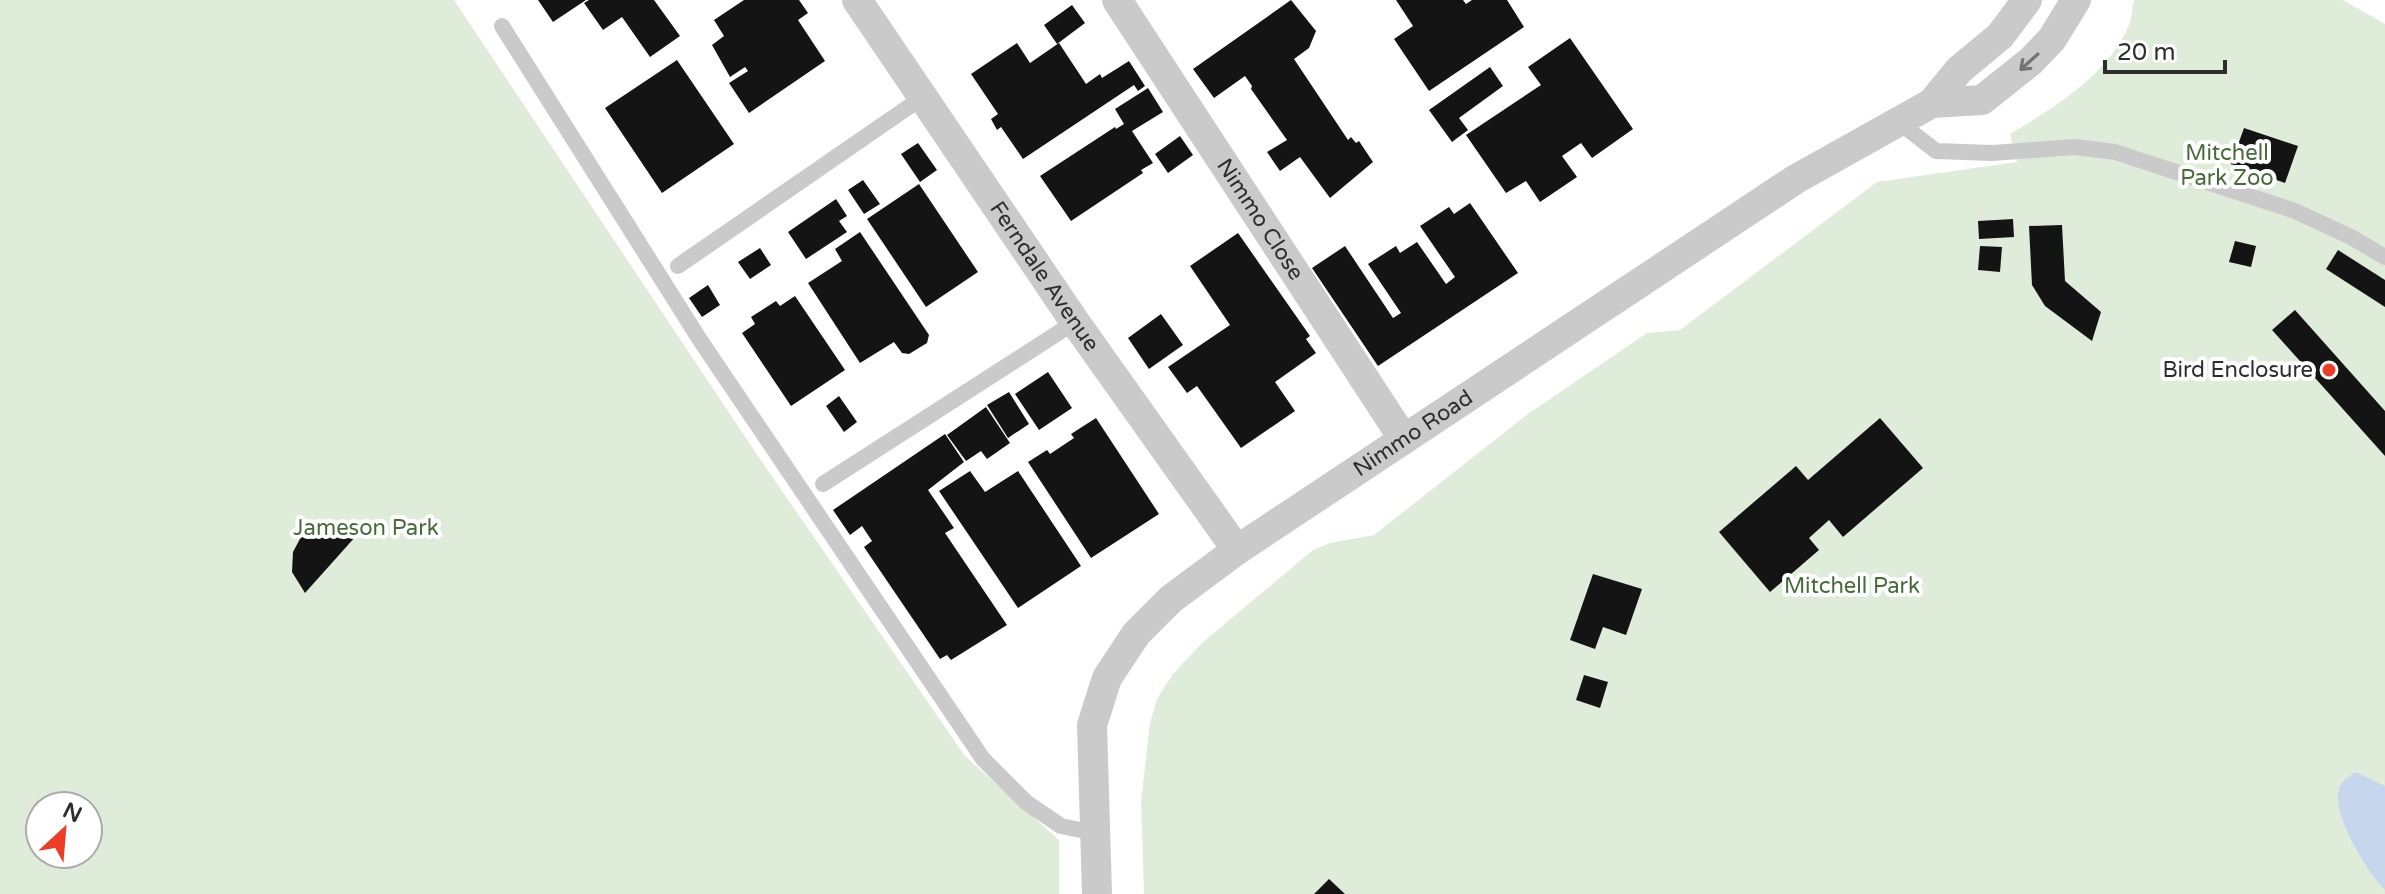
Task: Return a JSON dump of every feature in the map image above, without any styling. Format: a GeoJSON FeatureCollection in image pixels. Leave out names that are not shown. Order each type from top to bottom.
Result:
{"type":"FeatureCollection","features":[{"type":"Feature","properties":{"kind":"street","name":"Ferndale Avenue"},"geometry":{"type":"LineString","coordinates":[[857,0],[1075,322],[1237,550]]}},
{"type":"Feature","properties":{"kind":"street","name":"Nimmo Close"},"geometry":{"type":"LineString","coordinates":[[1117,0],[1403,438]]}},
{"type":"Feature","properties":{"kind":"street"},"geometry":{"type":"LineString","coordinates":[[1932,103],[1959,70],[2000,36],[2027,0]]}},
{"type":"Feature","properties":{"kind":"street"},"geometry":{"type":"LineString","coordinates":[[1932,103],[1982,100],[2031,61],[2052,39],[2076,0]]}},
{"type":"Feature","properties":{"kind":"street","name":"Nimmo Road"},"geometry":{"type":"LineString","coordinates":[[1097,894],[1092,725],[1107,678],[1136,634],[1171,599],[1237,550],[1403,438],[1796,179],[1932,103]]}},
{"type":"Feature","properties":{"kind":"lane"},"geometry":{"type":"LineString","coordinates":[[502,26],[708,353],[983,759],[1027,803],[1061,826],[1095,833]]}},
{"type":"Feature","properties":{"kind":"lane"},"geometry":{"type":"LineString","coordinates":[[678,266],[923,97]]}},
{"type":"Feature","properties":{"kind":"lane"},"geometry":{"type":"LineString","coordinates":[[1900,123],[1936,151],[1992,153],[2075,147],[2115,152],[2295,211],[2385,257]]}},
{"type":"Feature","properties":{"kind":"lane"},"geometry":{"type":"LineString","coordinates":[[823,484],[1075,322]]}},
{"type":"Feature","properties":{"kind":"green space","name":"Jameson Park"},"geometry":{"type":"Polygon","coordinates":[[[0,0],[454,0],[758,456],[965,756],[1059,840],[1059,894],[0,894],[0,0]]]}},
{"type":"Feature","properties":{"kind":"green space","name":"Mitchell Park"},"geometry":{"type":"Polygon","coordinates":[[[2134,0],[2343,0],[2385,24],[2385,894],[1144,894],[1141,802],[1150,723],[1157,699],[1172,675],[1202,643],[1313,550],[1330,543],[1374,535],[1528,414],[1647,333],[1680,330],[1877,182],[2017,162],[2010,134],[2062,101],[2108,59],[2129,25],[2134,0]]]}},
{"type":"Feature","properties":{"kind":"water"},"geometry":{"type":"Polygon","coordinates":[[[2356,772],[2385,786],[2385,890],[2361,857],[2340,813],[2339,789],[2356,772]]]}},
{"type":"Feature","properties":{"kind":"building"},"geometry":{"type":"Polygon","coordinates":[[[538,0],[586,0],[553,22],[538,0]]]}},
{"type":"Feature","properties":{"kind":"building"},"geometry":{"type":"Polygon","coordinates":[[[589,0],[654,0],[680,36],[650,57],[622,17],[603,30],[584,3],[589,0]]]}},
{"type":"Feature","properties":{"kind":"building"},"geometry":{"type":"Polygon","coordinates":[[[744,0],[799,0],[808,13],[798,20],[825,61],[749,113],[729,83],[748,71],[745,67],[730,77],[712,45],[724,36],[714,20],[744,0]]]}},
{"type":"Feature","properties":{"kind":"building"},"geometry":{"type":"Polygon","coordinates":[[[1291,0],[1316,31],[1309,48],[1294,59],[1348,140],[1351,137],[1356,143],[1359,141],[1373,162],[1330,198],[1300,157],[1280,171],[1267,152],[1287,140],[1245,76],[1214,98],[1193,69],[1291,0]]]}},
{"type":"Feature","properties":{"kind":"building"},"geometry":{"type":"Polygon","coordinates":[[[1396,0],[1463,0],[1466,4],[1472,0],[1507,0],[1524,27],[1429,91],[1394,39],[1413,26],[1396,0]]]}},
{"type":"Feature","properties":{"kind":"building"},"geometry":{"type":"Polygon","coordinates":[[[1072,5],[1085,23],[1057,44],[1044,25],[1072,5]]]}},
{"type":"Feature","properties":{"kind":"building"},"geometry":{"type":"Polygon","coordinates":[[[1570,38],[1633,129],[1592,158],[1581,143],[1562,156],[1577,177],[1540,202],[1526,181],[1506,193],[1466,135],[1541,85],[1528,67],[1570,38]]]}},
{"type":"Feature","properties":{"kind":"building"},"geometry":{"type":"Polygon","coordinates":[[[1017,43],[1030,63],[1059,43],[1086,84],[1129,61],[1145,86],[1138,91],[1134,85],[1023,159],[1001,127],[997,130],[991,119],[998,114],[971,74],[1017,43]]]}},
{"type":"Feature","properties":{"kind":"building"},"geometry":{"type":"Polygon","coordinates":[[[677,60],[734,144],[662,193],[605,108],[677,60]]]}},
{"type":"Feature","properties":{"kind":"building"},"geometry":{"type":"Polygon","coordinates":[[[1490,67],[1503,86],[1459,118],[1468,130],[1452,142],[1429,110],[1490,67]]]}},
{"type":"Feature","properties":{"kind":"building"},"geometry":{"type":"Polygon","coordinates":[[[1148,88],[1163,112],[1132,131],[1153,163],[1071,221],[1040,176],[1124,124],[1115,109],[1148,88]]]}},
{"type":"Feature","properties":{"kind":"building"},"geometry":{"type":"Polygon","coordinates":[[[2244,128],[2298,146],[2285,183],[2231,164],[2244,128]]]}},
{"type":"Feature","properties":{"kind":"building"},"geometry":{"type":"Polygon","coordinates":[[[1180,136],[1193,155],[1168,173],[1155,154],[1180,136]]]}},
{"type":"Feature","properties":{"kind":"building"},"geometry":{"type":"Polygon","coordinates":[[[918,143],[937,170],[920,182],[901,154],[918,143]]]}},
{"type":"Feature","properties":{"kind":"building"},"geometry":{"type":"Polygon","coordinates":[[[863,180],[880,204],[864,214],[848,190],[863,180]]]}},
{"type":"Feature","properties":{"kind":"building"},"geometry":{"type":"Polygon","coordinates":[[[919,184],[978,272],[926,307],[867,219],[919,184]]]}},
{"type":"Feature","properties":{"kind":"building"},"geometry":{"type":"Polygon","coordinates":[[[836,199],[847,216],[839,221],[847,232],[806,259],[788,232],[836,199]]]}},
{"type":"Feature","properties":{"kind":"building"},"geometry":{"type":"Polygon","coordinates":[[[1470,203],[1518,273],[1378,366],[1312,268],[1345,246],[1393,318],[1401,313],[1368,264],[1396,246],[1400,253],[1417,242],[1446,284],[1455,277],[1420,226],[1449,207],[1454,214],[1470,203]]]}},
{"type":"Feature","properties":{"kind":"building"},"geometry":{"type":"Polygon","coordinates":[[[2013,219],[2014,237],[1979,239],[1978,221],[2013,219]]]}},
{"type":"Feature","properties":{"kind":"building"},"geometry":{"type":"Polygon","coordinates":[[[2062,225],[2065,281],[2101,312],[2092,341],[2045,306],[2032,285],[2029,226],[2062,225]]]}},
{"type":"Feature","properties":{"kind":"building"},"geometry":{"type":"Polygon","coordinates":[[[860,232],[929,335],[927,343],[909,354],[902,353],[894,342],[860,363],[808,283],[842,261],[835,249],[860,232]]]}},
{"type":"Feature","properties":{"kind":"building"},"geometry":{"type":"Polygon","coordinates":[[[1238,233],[1310,336],[1306,339],[1316,353],[1275,382],[1295,411],[1241,448],[1197,386],[1187,393],[1168,367],[1230,325],[1190,266],[1238,233]]]}},
{"type":"Feature","properties":{"kind":"building"},"geometry":{"type":"Polygon","coordinates":[[[2235,241],[2256,246],[2251,267],[2229,262],[2235,241]]]}},
{"type":"Feature","properties":{"kind":"building"},"geometry":{"type":"Polygon","coordinates":[[[1980,246],[2002,247],[2000,272],[1978,270],[1980,246]]]}},
{"type":"Feature","properties":{"kind":"building"},"geometry":{"type":"Polygon","coordinates":[[[760,248],[771,265],[750,279],[738,262],[760,248]]]}},
{"type":"Feature","properties":{"kind":"building"},"geometry":{"type":"Polygon","coordinates":[[[2338,250],[2385,280],[2385,307],[2326,269],[2338,250]]]}},
{"type":"Feature","properties":{"kind":"building"},"geometry":{"type":"Polygon","coordinates":[[[708,285],[720,305],[702,317],[689,298],[708,285]]]}},
{"type":"Feature","properties":{"kind":"building"},"geometry":{"type":"Polygon","coordinates":[[[795,296],[845,370],[791,406],[742,333],[755,324],[751,317],[776,301],[780,306],[795,296]]]}},
{"type":"Feature","properties":{"kind":"building","name":"Bird Enclosure"},"geometry":{"type":"Polygon","coordinates":[[[2295,310],[2385,411],[2385,456],[2272,330],[2295,310]]]}},
{"type":"Feature","properties":{"kind":"building"},"geometry":{"type":"Polygon","coordinates":[[[1161,314],[1183,345],[1149,369],[1128,338],[1161,314]]]}},
{"type":"Feature","properties":{"kind":"building"},"geometry":{"type":"Polygon","coordinates":[[[1048,372],[1072,408],[1039,430],[1015,394],[1048,372]]]}},
{"type":"Feature","properties":{"kind":"building"},"geometry":{"type":"Polygon","coordinates":[[[1009,392],[1029,424],[1008,438],[987,405],[1009,392]]]}},
{"type":"Feature","properties":{"kind":"building"},"geometry":{"type":"Polygon","coordinates":[[[839,396],[857,422],[844,432],[826,406],[839,396]]]}},
{"type":"Feature","properties":{"kind":"building"},"geometry":{"type":"Polygon","coordinates":[[[986,407],[1010,443],[987,459],[981,451],[966,461],[947,435],[986,407]]]}},
{"type":"Feature","properties":{"kind":"building"},"geometry":{"type":"Polygon","coordinates":[[[1096,418],[1159,514],[1091,558],[1028,462],[1047,450],[1050,454],[1074,438],[1071,434],[1096,418]]]}},
{"type":"Feature","properties":{"kind":"building"},"geometry":{"type":"Polygon","coordinates":[[[1880,418],[1923,468],[1843,537],[1829,520],[1809,538],[1819,550],[1770,592],[1719,532],[1796,466],[1808,480],[1880,418]]]}},
{"type":"Feature","properties":{"kind":"building"},"geometry":{"type":"Polygon","coordinates":[[[945,434],[964,462],[928,490],[954,528],[945,533],[1007,625],[951,660],[947,655],[940,659],[864,547],[872,541],[862,526],[850,535],[833,510],[945,434]]]}},
{"type":"Feature","properties":{"kind":"building"},"geometry":{"type":"Polygon","coordinates":[[[970,471],[985,492],[1018,471],[1081,566],[1018,608],[939,491],[970,471]]]}},
{"type":"Feature","properties":{"kind":"building"},"geometry":{"type":"Polygon","coordinates":[[[330,524],[343,527],[356,536],[305,593],[292,572],[293,552],[302,535],[330,524]]]}},
{"type":"Feature","properties":{"kind":"building"},"geometry":{"type":"Polygon","coordinates":[[[1593,574],[1642,589],[1626,635],[1603,627],[1595,649],[1570,640],[1593,574]]]}},
{"type":"Feature","properties":{"kind":"building"},"geometry":{"type":"Polygon","coordinates":[[[1584,675],[1608,682],[1600,708],[1576,700],[1584,675]]]}},
{"type":"Feature","properties":{"kind":"building"},"geometry":{"type":"Polygon","coordinates":[[[1329,879],[1345,894],[1314,894],[1329,879]]]}},
{"type":"Feature","properties":{"kind":"place","name":"Bird Enclosure"},"geometry":{"type":"Point","coordinates":[2329,370]}},
{"type":"Feature","properties":{"kind":"park label","name":"Mitchell Park Zoo"},"geometry":{"type":"Point","coordinates":[2227,166]}}]}
